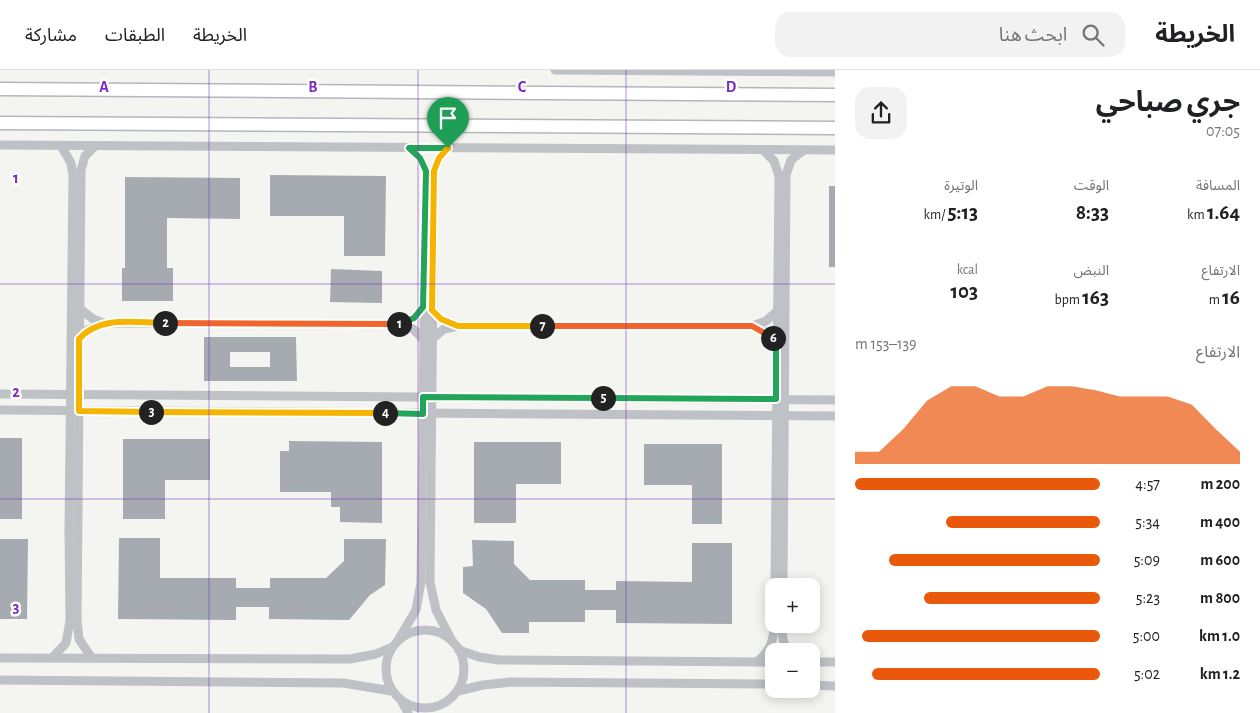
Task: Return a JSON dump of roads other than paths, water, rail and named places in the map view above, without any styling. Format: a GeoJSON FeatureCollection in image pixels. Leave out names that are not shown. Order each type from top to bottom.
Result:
{"type":"FeatureCollection","features":[{"type":"Feature","properties":{"kind":"main road"},"geometry":{"type":"LineString","coordinates":[[0,89],[835,95]]}},
{"type":"Feature","properties":{"kind":"main road"},"geometry":{"type":"LineString","coordinates":[[0,122],[835,128]]}},
{"type":"Feature","properties":{"kind":"street"},"geometry":{"type":"LineString","coordinates":[[555,70],[835,72]]}},
{"type":"Feature","properties":{"kind":"street"},"geometry":{"type":"LineString","coordinates":[[0,145],[835,150]]}},
{"type":"Feature","properties":{"kind":"street"},"geometry":{"type":"LineString","coordinates":[[61,146],[71,163],[73,176],[77,622],[79,639],[91,657]]}},
{"type":"Feature","properties":{"kind":"street"},"geometry":{"type":"LineString","coordinates":[[75,394],[79,339],[81,170],[85,156],[95,146]]}},
{"type":"Feature","properties":{"kind":"street"},"geometry":{"type":"LineString","coordinates":[[409,148],[420,158],[426,171],[430,582],[436,610],[452,641],[459,650],[464,671],[446,713]]}},
{"type":"Feature","properties":{"kind":"street"},"geometry":{"type":"LineString","coordinates":[[428,308],[434,171],[439,158],[448,148]]}},
{"type":"Feature","properties":{"kind":"street"},"geometry":{"type":"LineString","coordinates":[[763,150],[774,161],[779,176],[776,340],[780,399]]}},
{"type":"Feature","properties":{"kind":"street"},"geometry":{"type":"LineString","coordinates":[[783,578],[780,399],[786,175],[791,160],[804,150]]}},
{"type":"Feature","properties":{"kind":"street"},"geometry":{"type":"LineString","coordinates":[[79,308],[92,319],[103,323],[400,324],[413,329],[428,340]]}},
{"type":"Feature","properties":{"kind":"street"},"geometry":{"type":"LineString","coordinates":[[400,324],[414,318],[428,308]]}},
{"type":"Feature","properties":{"kind":"street"},"geometry":{"type":"LineString","coordinates":[[428,308],[441,319],[458,326]]}},
{"type":"Feature","properties":{"kind":"street"},"geometry":{"type":"LineString","coordinates":[[428,340],[444,329],[458,326],[752,326],[766,322],[776,312]]}},
{"type":"Feature","properties":{"kind":"street"},"geometry":{"type":"LineString","coordinates":[[79,339],[87,330],[103,323]]}},
{"type":"Feature","properties":{"kind":"street"},"geometry":{"type":"LineString","coordinates":[[752,326],[776,340]]}},
{"type":"Feature","properties":{"kind":"street"},"geometry":{"type":"LineString","coordinates":[[0,394],[835,400]]}},
{"type":"Feature","properties":{"kind":"street"},"geometry":{"type":"LineString","coordinates":[[0,410],[835,416]]}},
{"type":"Feature","properties":{"kind":"street"},"geometry":{"type":"LineString","coordinates":[[53,657],[66,643],[69,631],[75,411]]}},
{"type":"Feature","properties":{"kind":"street"},"geometry":{"type":"LineString","coordinates":[[408,713],[402,702],[392,691],[385,669],[394,645],[416,610],[421,588],[427,414]]}},
{"type":"Feature","properties":{"kind":"street"},"geometry":{"type":"LineString","coordinates":[[775,578],[780,415]]}},
{"type":"Feature","properties":{"kind":"street"},"geometry":{"type":"LineString","coordinates":[[0,658],[350,659],[376,654],[414,632],[424,630],[444,635],[452,641]]}},
{"type":"Feature","properties":{"kind":"street"},"geometry":{"type":"LineString","coordinates":[[756,662],[765,654],[771,644],[773,633]]}},
{"type":"Feature","properties":{"kind":"street"},"geometry":{"type":"LineString","coordinates":[[459,650],[479,657],[499,660],[765,662]]}},
{"type":"Feature","properties":{"kind":"street"},"geometry":{"type":"LineString","coordinates":[[820,662],[835,662]]}},
{"type":"Feature","properties":{"kind":"street"},"geometry":{"type":"LineString","coordinates":[[0,680],[343,683],[392,691]]}},
{"type":"Feature","properties":{"kind":"street"},"geometry":{"type":"LineString","coordinates":[[402,702],[412,707],[434,708],[455,694],[484,685],[511,682],[765,684]]}},
{"type":"Feature","properties":{"kind":"street"},"geometry":{"type":"LineString","coordinates":[[820,685],[835,686]]}}]}
